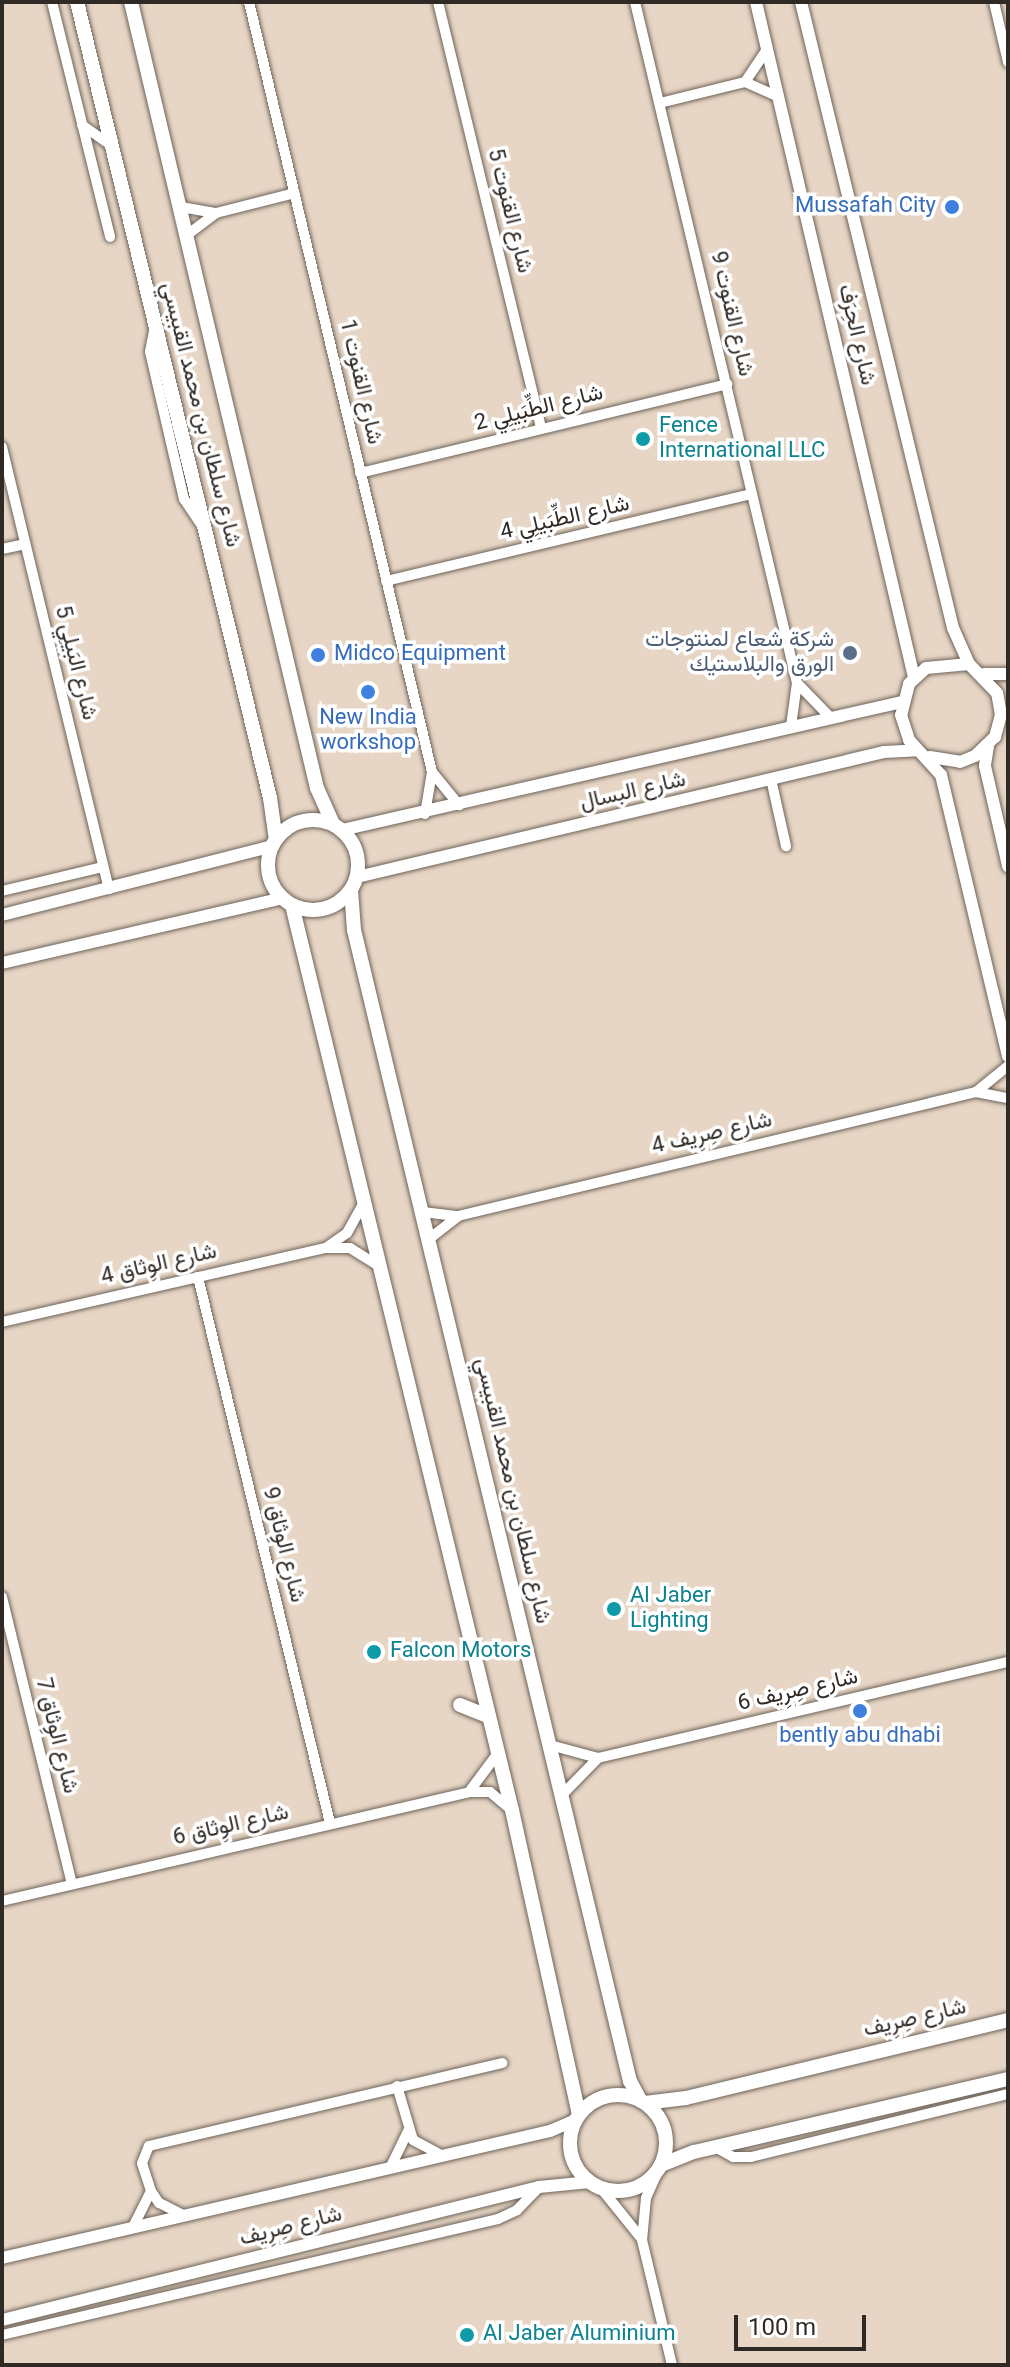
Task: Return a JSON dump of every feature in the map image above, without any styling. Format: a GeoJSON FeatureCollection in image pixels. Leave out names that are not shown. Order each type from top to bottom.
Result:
{"type":"FeatureCollection","features":[{"type":"Feature","properties":{"kind":"main road","name":"شارع سلطان بن محمد القبيسي"},"geometry":{"type":"LineString","coordinates":[[77,2],[207,536],[274,843]]}},
{"type":"Feature","properties":{"kind":"main road","name":"شارع سلطان بن محمد القبيسي"},"geometry":{"type":"LineString","coordinates":[[131,2],[317,788],[338,827]]}},
{"type":"Feature","properties":{"kind":"main road"},"geometry":{"type":"LineString","coordinates":[[288,901],[324,909],[354,883],[356,850],[338,827],[300,822],[274,843],[270,877],[288,901],[382,1268],[512,1810],[577,2117],[571,2154],[595,2185],[638,2187],[659,2168],[715,2147],[1008,2079]]}},
{"type":"Feature","properties":{"kind":"main road","name":"شارع سلطان بن محمد القبيسي"},"geometry":{"type":"LineString","coordinates":[[354,883],[354,930],[630,2081],[643,2101]]}},
{"type":"Feature","properties":{"kind":"main road"},"geometry":{"type":"LineString","coordinates":[[460,1705],[489,1717]]}},
{"type":"Feature","properties":{"kind":"main road","name":"شارع صِرِيف"},"geometry":{"type":"LineString","coordinates":[[643,2101],[1008,2020]]}},
{"type":"Feature","properties":{"kind":"main road"},"geometry":{"type":"LineString","coordinates":[[577,2117],[588,2105],[613,2095],[643,2101],[665,2131],[659,2168]]}},
{"type":"Feature","properties":{"kind":"street"},"geometry":{"type":"LineString","coordinates":[[52,2],[110,237]]}},
{"type":"Feature","properties":{"kind":"street","name":"شارع القنوت 1"},"geometry":{"type":"LineString","coordinates":[[249,2],[432,772],[425,814]]}},
{"type":"Feature","properties":{"kind":"street","name":"شارع القنوت 5"},"geometry":{"type":"LineString","coordinates":[[438,2],[541,429]]}},
{"type":"Feature","properties":{"kind":"street","name":"شارع القنوت 9"},"geometry":{"type":"LineString","coordinates":[[635,2],[797,683],[791,726]]}},
{"type":"Feature","properties":{"kind":"street","name":"شارع الحِرَف"},"geometry":{"type":"LineString","coordinates":[[756,2],[914,677]]}},
{"type":"Feature","properties":{"kind":"street","name":"شارع الحِرَف"},"geometry":{"type":"LineString","coordinates":[[801,2],[953,628],[969,664]]}},
{"type":"Feature","properties":{"kind":"street"},"geometry":{"type":"LineString","coordinates":[[994,2],[1008,62]]}},
{"type":"Feature","properties":{"kind":"street"},"geometry":{"type":"LineString","coordinates":[[745,82],[767,49]]}},
{"type":"Feature","properties":{"kind":"street"},"geometry":{"type":"LineString","coordinates":[[660,103],[745,82],[779,97]]}},
{"type":"Feature","properties":{"kind":"street"},"geometry":{"type":"LineString","coordinates":[[82,125],[112,146]]}},
{"type":"Feature","properties":{"kind":"street"},"geometry":{"type":"LineString","coordinates":[[88,149],[100,137]]}},
{"type":"Feature","properties":{"kind":"street"},"geometry":{"type":"LineString","coordinates":[[187,235],[216,213],[295,193]]}},
{"type":"Feature","properties":{"kind":"street"},"geometry":{"type":"LineString","coordinates":[[181,207],[216,213]]}},
{"type":"Feature","properties":{"kind":"street","name":"شارع الطِّبَيلِي 2"},"geometry":{"type":"LineString","coordinates":[[360,473],[727,384]]}},
{"type":"Feature","properties":{"kind":"street","name":"شارع البَيلِي 5"},"geometry":{"type":"LineString","coordinates":[[2,447],[109,889]]}},
{"type":"Feature","properties":{"kind":"street","name":"شارع الطِّبَيلِي 4"},"geometry":{"type":"LineString","coordinates":[[386,581],[752,494]]}},
{"type":"Feature","properties":{"kind":"street"},"geometry":{"type":"LineString","coordinates":[[2,549],[25,544]]}},
{"type":"Feature","properties":{"kind":"street"},"geometry":{"type":"LineString","coordinates":[[924,754],[960,762],[988,746],[1004,724],[997,693],[984,674],[969,664],[940,663],[914,677],[902,702],[904,728],[924,754],[947,796],[1008,1056]]}},
{"type":"Feature","properties":{"kind":"street"},"geometry":{"type":"LineString","coordinates":[[984,674],[1008,674]]}},
{"type":"Feature","properties":{"kind":"street"},"geometry":{"type":"LineString","coordinates":[[797,683],[830,717]]}},
{"type":"Feature","properties":{"kind":"street","name":"شارع البسال"},"geometry":{"type":"LineString","coordinates":[[338,827],[425,814],[902,702]]}},
{"type":"Feature","properties":{"kind":"street"},"geometry":{"type":"LineString","coordinates":[[988,746],[985,766],[1008,866]]}},
{"type":"Feature","properties":{"kind":"street","name":"شارع البسال"},"geometry":{"type":"LineString","coordinates":[[354,883],[884,752],[924,754]]}},
{"type":"Feature","properties":{"kind":"street","name":"شارع القنوت 1"},"geometry":{"type":"LineString","coordinates":[[432,772],[459,805]]}},
{"type":"Feature","properties":{"kind":"street"},"geometry":{"type":"LineString","coordinates":[[771,779],[786,846]]}},
{"type":"Feature","properties":{"kind":"street"},"geometry":{"type":"LineString","coordinates":[[2,915],[274,843]]}},
{"type":"Feature","properties":{"kind":"street"},"geometry":{"type":"LineString","coordinates":[[2,891],[103,867]]}},
{"type":"Feature","properties":{"kind":"street"},"geometry":{"type":"LineString","coordinates":[[2,963],[288,901]]}},
{"type":"Feature","properties":{"kind":"street","name":"شارع صِرِيف 4"},"geometry":{"type":"LineString","coordinates":[[976,1092],[1008,1066]]}},
{"type":"Feature","properties":{"kind":"street","name":"شارع صِرِيف 4"},"geometry":{"type":"LineString","coordinates":[[423,1212],[458,1216],[976,1092],[1008,1098]]}},
{"type":"Feature","properties":{"kind":"street"},"geometry":{"type":"LineString","coordinates":[[326,1248],[347,1233],[365,1200]]}},
{"type":"Feature","properties":{"kind":"street","name":"شارع صِرِيف 4"},"geometry":{"type":"LineString","coordinates":[[429,1239],[458,1216]]}},
{"type":"Feature","properties":{"kind":"street","name":"شارع الوِثاق 4"},"geometry":{"type":"LineString","coordinates":[[2,1322],[326,1248],[350,1248],[382,1268]]}},
{"type":"Feature","properties":{"kind":"street","name":"شارع الوِثاق 9"},"geometry":{"type":"LineString","coordinates":[[198,1277],[330,1823]]}},
{"type":"Feature","properties":{"kind":"street","name":"شارع الوِثاق 7"},"geometry":{"type":"LineString","coordinates":[[2,1597],[72,1884]]}},
{"type":"Feature","properties":{"kind":"street","name":"شارع صِرِيف 6"},"geometry":{"type":"LineString","coordinates":[[550,1745],[598,1758],[1008,1662]]}},
{"type":"Feature","properties":{"kind":"street"},"geometry":{"type":"LineString","coordinates":[[469,1792],[498,1753]]}},
{"type":"Feature","properties":{"kind":"street"},"geometry":{"type":"LineString","coordinates":[[562,1795],[598,1758]]}},
{"type":"Feature","properties":{"kind":"street"},"geometry":{"type":"LineString","coordinates":[[469,1792],[490,1792],[512,1810]]}},
{"type":"Feature","properties":{"kind":"street","name":"شارع الوِثاق 6"},"geometry":{"type":"LineString","coordinates":[[2,1901],[469,1792]]}},
{"type":"Feature","properties":{"kind":"street"},"geometry":{"type":"LineString","coordinates":[[183,2215],[159,2203],[151,2191],[142,2163],[149,2146],[502,2063]]}},
{"type":"Feature","properties":{"kind":"street"},"geometry":{"type":"LineString","coordinates":[[397,2086],[408,2131],[422,2147],[439,2154]]}},
{"type":"Feature","properties":{"kind":"street"},"geometry":{"type":"LineString","coordinates":[[715,2147],[733,2157],[751,2157],[1008,2094]]}},
{"type":"Feature","properties":{"kind":"street","name":"شارع صِرِيف"},"geometry":{"type":"LineString","coordinates":[[2,2258],[392,2164],[550,2131],[577,2117]]}},
{"type":"Feature","properties":{"kind":"street"},"geometry":{"type":"LineString","coordinates":[[392,2164],[408,2131]]}},
{"type":"Feature","properties":{"kind":"street"},"geometry":{"type":"LineString","coordinates":[[659,2168],[646,2198],[642,2240],[672,2365]]}},
{"type":"Feature","properties":{"kind":"street"},"geometry":{"type":"LineString","coordinates":[[595,2185],[642,2240]]}},
{"type":"Feature","properties":{"kind":"street","name":"شارع صِرِيف"},"geometry":{"type":"LineString","coordinates":[[2,2320],[539,2187],[595,2185]]}},
{"type":"Feature","properties":{"kind":"street"},"geometry":{"type":"LineString","coordinates":[[2,2335],[498,2219],[517,2210],[539,2187]]}},
{"type":"Feature","properties":{"kind":"street"},"geometry":{"type":"LineString","coordinates":[[133,2227],[151,2191]]}},
{"type":"Feature","properties":{"kind":"shaded area"},"geometry":{"type":"Polygon","coordinates":[[[2,2],[1008,2],[1008,2365],[2,2365],[2,2]]]}},
{"type":"Feature","properties":{"kind":"place","name":"Mussafah City"},"geometry":{"type":"Point","coordinates":[952,207]}},
{"type":"Feature","properties":{"kind":"place","name":"Fence International LLC"},"geometry":{"type":"Point","coordinates":[643,439]}},
{"type":"Feature","properties":{"kind":"place","name":"شركة شعاع لمنتوجات الورق والبلاستيك"},"geometry":{"type":"Point","coordinates":[850,653]}},
{"type":"Feature","properties":{"kind":"place","name":"Midco Equipment"},"geometry":{"type":"Point","coordinates":[318,655]}},
{"type":"Feature","properties":{"kind":"place","name":"New India workshop"},"geometry":{"type":"Point","coordinates":[368,692]}},
{"type":"Feature","properties":{"kind":"place","name":"Al Jaber Lighting"},"geometry":{"type":"Point","coordinates":[614,1609]}},
{"type":"Feature","properties":{"kind":"place","name":"Falcon Motors"},"geometry":{"type":"Point","coordinates":[374,1652]}},
{"type":"Feature","properties":{"kind":"place","name":"bently abu dhabi"},"geometry":{"type":"Point","coordinates":[860,1711]}},
{"type":"Feature","properties":{"kind":"place","name":"Al Jaber Aluminium"},"geometry":{"type":"Point","coordinates":[467,2335]}}]}
